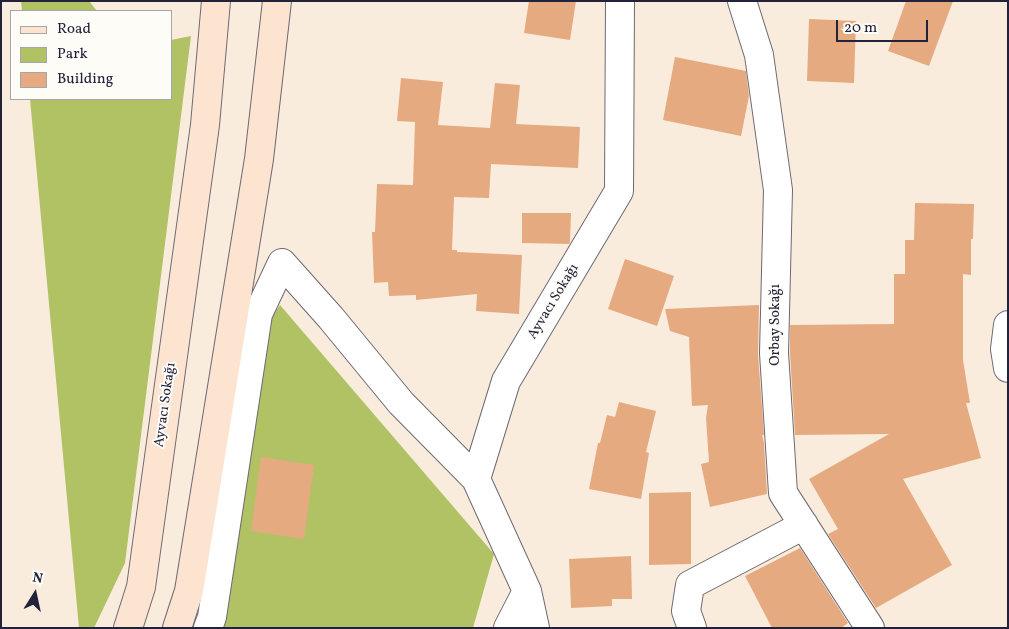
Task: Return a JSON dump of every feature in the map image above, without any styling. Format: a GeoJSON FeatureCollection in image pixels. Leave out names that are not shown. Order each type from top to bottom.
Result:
{"type":"FeatureCollection","features":[{"type":"Feature","properties":{"kind":"main road","name":"Ayvacı Sokağı"},"geometry":{"type":"LineString","coordinates":[[128,628],[141,586],[205,125],[216,1]]}},
{"type":"Feature","properties":{"kind":"main road"},"geometry":{"type":"LineString","coordinates":[[177,628],[189,591],[258,159],[277,1]]}},
{"type":"Feature","properties":{"kind":"street","name":"Ayvacı Sokağı"},"geometry":{"type":"LineString","coordinates":[[476,479],[506,381],[620,191],[620,1]]}},
{"type":"Feature","properties":{"kind":"street","name":"Orbay Sokağı"},"geometry":{"type":"LineString","coordinates":[[742,1],[759,55],[778,190],[774,353],[783,493],[870,628]]}},
{"type":"Feature","properties":{"kind":"street"},"geometry":{"type":"LineString","coordinates":[[208,628],[212,617],[258,314],[282,263],[331,318],[401,403],[476,479],[527,591],[535,628]]}},
{"type":"Feature","properties":{"kind":"street"},"geometry":{"type":"LineString","coordinates":[[1008,325],[1005,349],[1008,368]]}},
{"type":"Feature","properties":{"kind":"street"},"geometry":{"type":"LineString","coordinates":[[692,628],[686,611],[690,585],[804,525]]}},
{"type":"Feature","properties":{"kind":"street"},"geometry":{"type":"LineString","coordinates":[[508,628],[527,591]]}},
{"type":"Feature","properties":{"kind":"green space"},"geometry":{"type":"Polygon","coordinates":[[[21,1],[89,1],[96,10],[22,10],[21,1]]]}},
{"type":"Feature","properties":{"kind":"green space"},"geometry":{"type":"Polygon","coordinates":[[[191,36],[125,563],[94,628],[79,628],[30,100],[172,100],[172,40],[191,36]]]}},
{"type":"Feature","properties":{"kind":"green space"},"geometry":{"type":"Polygon","coordinates":[[[280,305],[494,554],[473,628],[218,628],[257,336],[280,305]]]}},
{"type":"Feature","properties":{"kind":"building"},"geometry":{"type":"Polygon","coordinates":[[[529,1],[576,1],[570,40],[524,33],[529,1]]]}},
{"type":"Feature","properties":{"kind":"building"},"geometry":{"type":"Polygon","coordinates":[[[906,1],[953,1],[929,66],[888,51],[906,1]]]}},
{"type":"Feature","properties":{"kind":"building"},"geometry":{"type":"Polygon","coordinates":[[[809,19],[856,21],[854,83],[807,81],[809,19]]]}},
{"type":"Feature","properties":{"kind":"building"},"geometry":{"type":"Polygon","coordinates":[[[675,57],[746,71],[749,96],[741,136],[663,120],[675,57]]]}},
{"type":"Feature","properties":{"kind":"building"},"geometry":{"type":"Polygon","coordinates":[[[401,78],[443,82],[438,125],[490,128],[495,83],[520,85],[516,124],[580,127],[578,168],[491,164],[489,198],[454,197],[452,250],[457,250],[457,252],[522,255],[519,314],[476,311],[477,294],[416,300],[416,295],[389,296],[388,282],[374,283],[372,232],[375,232],[377,184],[413,185],[415,122],[397,121],[401,78]]]}},
{"type":"Feature","properties":{"kind":"building"},"geometry":{"type":"Polygon","coordinates":[[[915,203],[974,204],[973,239],[971,239],[971,275],[963,274],[963,360],[970,403],[966,403],[981,458],[903,479],[952,565],[876,608],[828,534],[838,529],[809,479],[889,434],[795,435],[790,325],[894,324],[894,274],[905,274],[905,240],[914,240],[915,203]]]}},
{"type":"Feature","properties":{"kind":"building"},"geometry":{"type":"Polygon","coordinates":[[[522,213],[571,213],[569,244],[522,243],[522,213]]]}},
{"type":"Feature","properties":{"kind":"building"},"geometry":{"type":"Polygon","coordinates":[[[625,259],[674,276],[657,326],[608,309],[625,259]]]}},
{"type":"Feature","properties":{"kind":"building"},"geometry":{"type":"Polygon","coordinates":[[[759,305],[758,354],[767,494],[710,507],[701,464],[709,462],[706,418],[708,405],[692,406],[689,337],[670,331],[665,309],[759,305]]]}},
{"type":"Feature","properties":{"kind":"building"},"geometry":{"type":"Polygon","coordinates":[[[619,402],[656,411],[646,452],[649,453],[641,499],[589,489],[598,443],[600,443],[607,415],[615,417],[619,402]]]}},
{"type":"Feature","properties":{"kind":"building"},"geometry":{"type":"Polygon","coordinates":[[[261,457],[314,465],[304,539],[251,531],[261,457]]]}},
{"type":"Feature","properties":{"kind":"building"},"geometry":{"type":"Polygon","coordinates":[[[691,492],[691,564],[649,565],[649,493],[691,492]]]}},
{"type":"Feature","properties":{"kind":"building"},"geometry":{"type":"Polygon","coordinates":[[[800,548],[848,623],[841,628],[772,628],[745,576],[800,548]]]}},
{"type":"Feature","properties":{"kind":"building"},"geometry":{"type":"Polygon","coordinates":[[[631,556],[632,599],[612,599],[612,606],[571,608],[569,559],[631,556]]]}}]}
